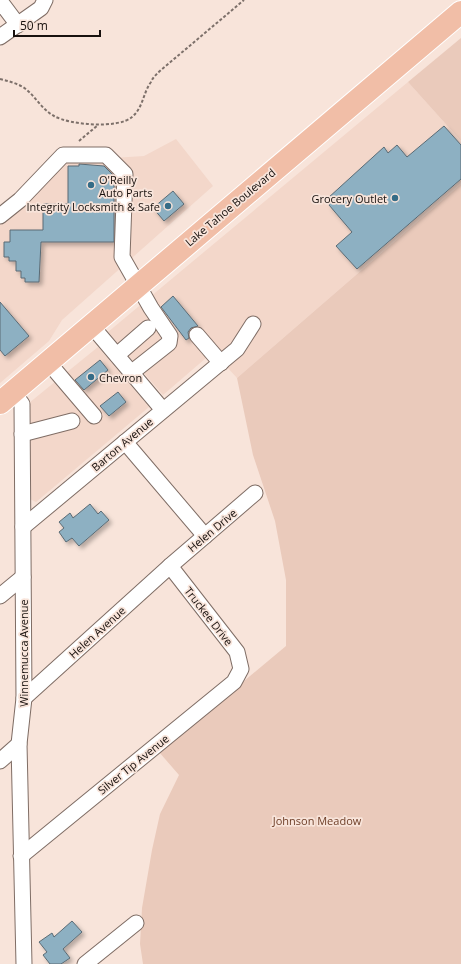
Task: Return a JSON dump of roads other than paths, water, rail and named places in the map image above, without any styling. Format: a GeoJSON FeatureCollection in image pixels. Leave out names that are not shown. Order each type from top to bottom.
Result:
{"type":"FeatureCollection","features":[{"type":"Feature","properties":{"kind":"highway","name":"Lake Tahoe Boulevard"},"geometry":{"type":"LineString","coordinates":[[7,397],[461,12]]}},
{"type":"Feature","properties":{"kind":"street"},"geometry":{"type":"LineString","coordinates":[[0,1],[18,25]]}},
{"type":"Feature","properties":{"kind":"street"},"geometry":{"type":"LineString","coordinates":[[0,37],[18,25],[43,4]]}},
{"type":"Feature","properties":{"kind":"street"},"geometry":{"type":"LineString","coordinates":[[0,216],[20,200],[63,155],[106,155],[125,174],[122,258],[151,308],[170,336],[169,343],[132,373]]}},
{"type":"Feature","properties":{"kind":"street","name":"Barton Avenue"},"geometry":{"type":"LineString","coordinates":[[23,527],[237,349],[253,324]]}},
{"type":"Feature","properties":{"kind":"street"},"geometry":{"type":"LineString","coordinates":[[91,325],[163,410]]}},
{"type":"Feature","properties":{"kind":"street"},"geometry":{"type":"LineString","coordinates":[[117,355],[148,328]]}},
{"type":"Feature","properties":{"kind":"street"},"geometry":{"type":"LineString","coordinates":[[197,335],[221,363]]}},
{"type":"Feature","properties":{"kind":"street"},"geometry":{"type":"LineString","coordinates":[[48,362],[94,416]]}},
{"type":"Feature","properties":{"kind":"street","name":"Winnemucca Avenue"},"geometry":{"type":"LineString","coordinates":[[7,397],[22,404],[24,698],[19,744],[24,964]]}},
{"type":"Feature","properties":{"kind":"street"},"geometry":{"type":"LineString","coordinates":[[22,434],[72,421]]}},
{"type":"Feature","properties":{"kind":"street"},"geometry":{"type":"LineString","coordinates":[[124,442],[205,536]]}},
{"type":"Feature","properties":{"kind":"street","name":"Helen Drive"},"geometry":{"type":"LineString","coordinates":[[170,566],[255,494]]}},
{"type":"Feature","properties":{"kind":"street","name":"Truckee Drive"},"geometry":{"type":"LineString","coordinates":[[170,566],[237,652],[241,669]]}},
{"type":"Feature","properties":{"kind":"street","name":"Helen Avenue"},"geometry":{"type":"LineString","coordinates":[[24,698],[170,566]]}},
{"type":"Feature","properties":{"kind":"street"},"geometry":{"type":"LineString","coordinates":[[0,596],[23,577]]}},
{"type":"Feature","properties":{"kind":"street","name":"Silver Tip Avenue"},"geometry":{"type":"LineString","coordinates":[[21,856],[234,682],[241,669]]}},
{"type":"Feature","properties":{"kind":"street"},"geometry":{"type":"LineString","coordinates":[[0,761],[19,744]]}},
{"type":"Feature","properties":{"kind":"street"},"geometry":{"type":"LineString","coordinates":[[85,964],[136,923]]}},
{"type":"Feature","properties":{"kind":"place","name":"O'Reilly Auto Parts"},"geometry":{"type":"Point","coordinates":[91,185]}},
{"type":"Feature","properties":{"kind":"place","name":"Grocery Outlet"},"geometry":{"type":"Point","coordinates":[395,198]}},
{"type":"Feature","properties":{"kind":"place","name":"Integrity Locksmith & Safe"},"geometry":{"type":"Point","coordinates":[168,206]}},
{"type":"Feature","properties":{"kind":"place","name":"Chevron"},"geometry":{"type":"Point","coordinates":[91,377]}},
{"type":"Feature","properties":{"kind":"park label","name":"Johnson Meadow"},"geometry":{"type":"Point","coordinates":[317,820]}}]}
